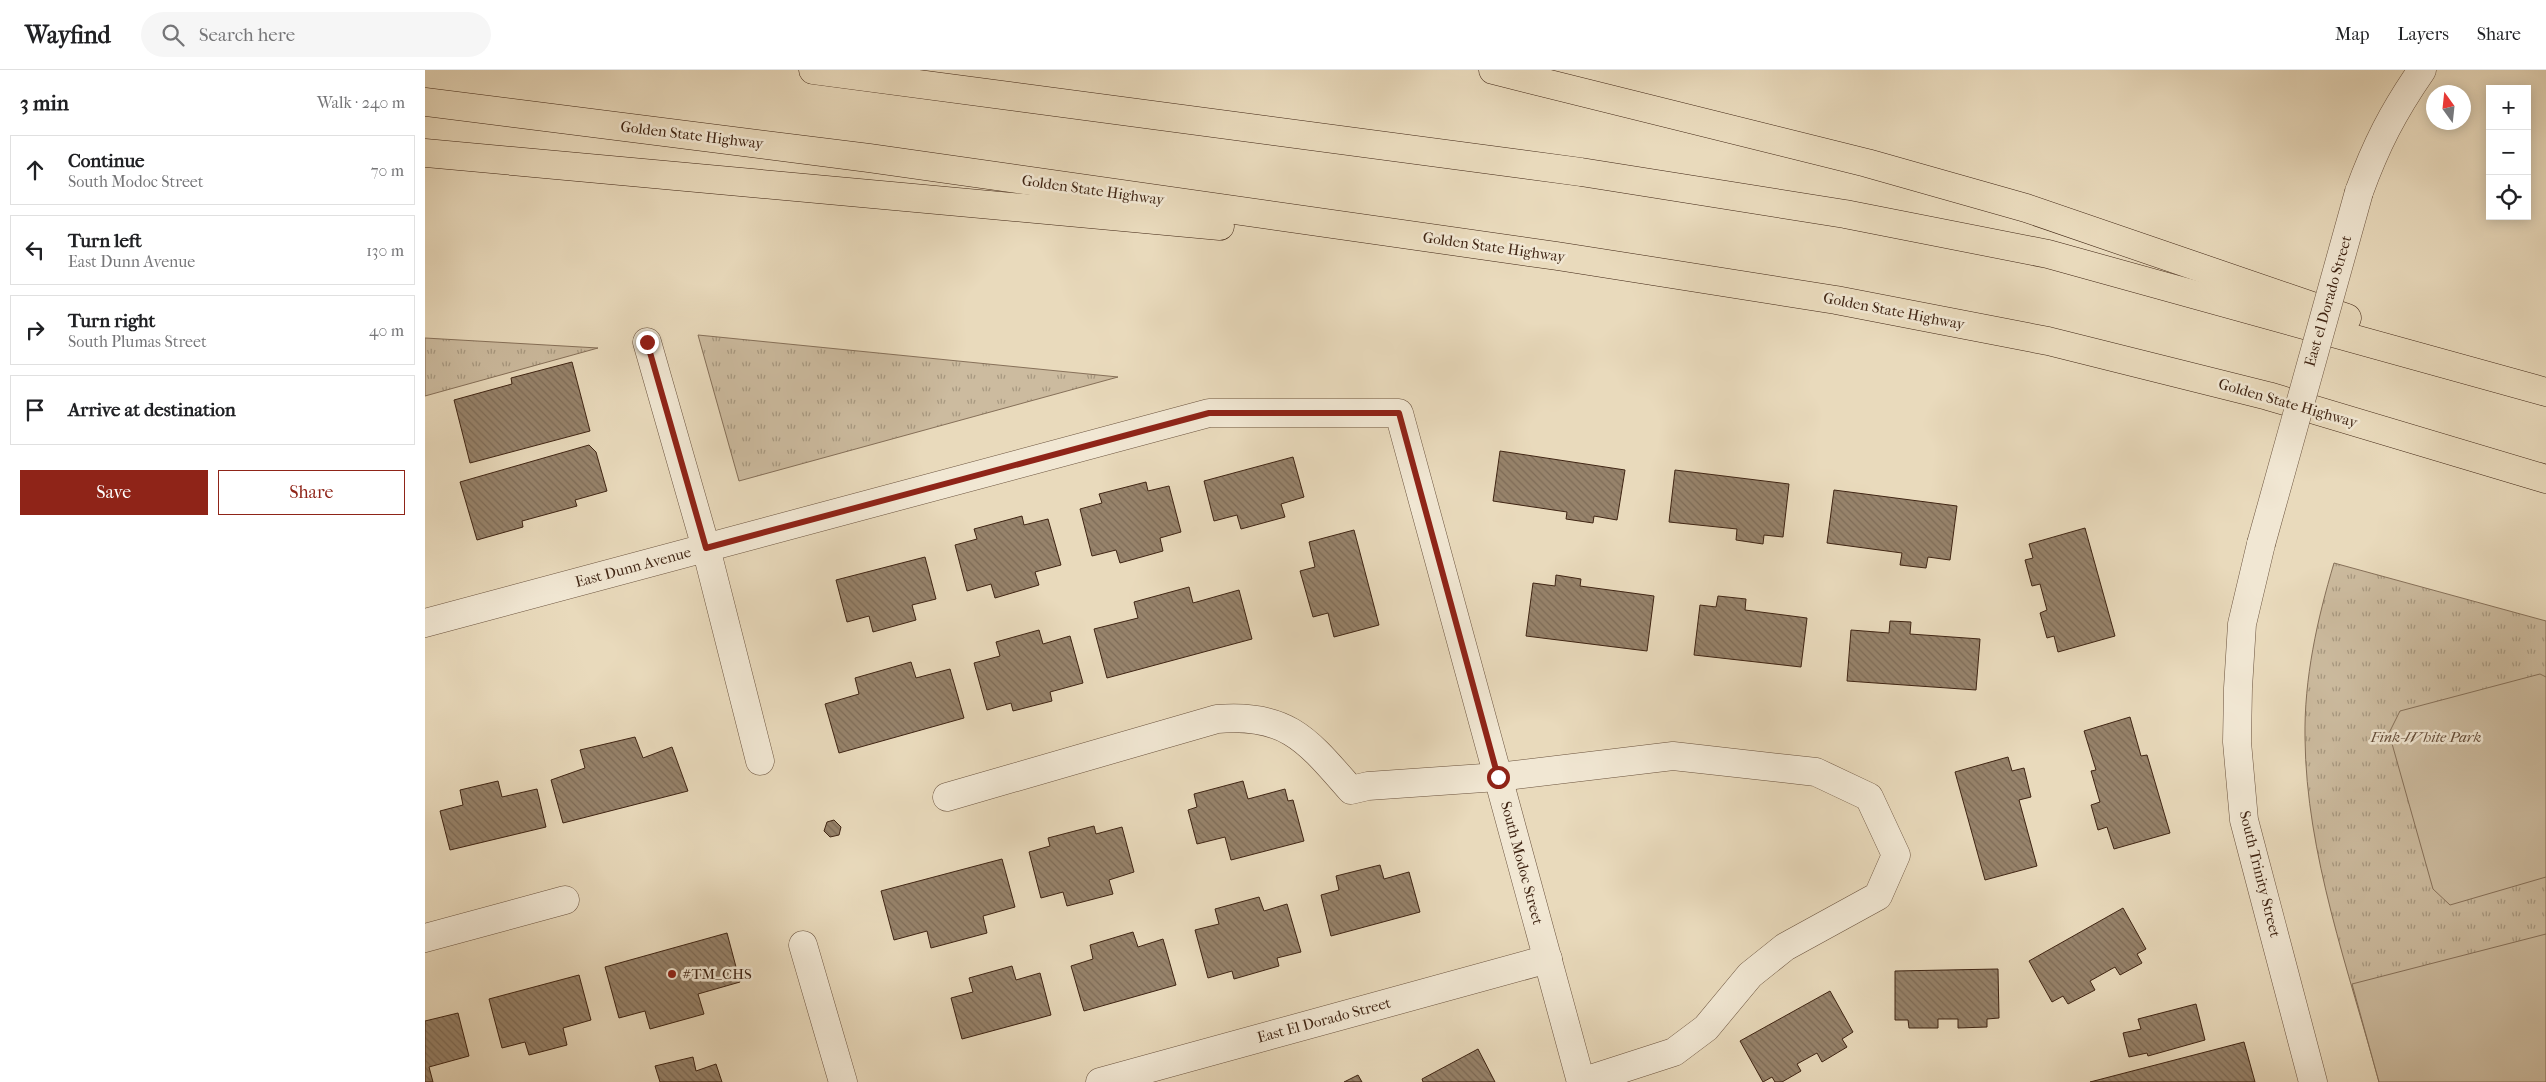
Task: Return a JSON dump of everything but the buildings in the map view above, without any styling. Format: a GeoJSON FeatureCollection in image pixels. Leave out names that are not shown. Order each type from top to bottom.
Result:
{"type":"FeatureCollection","features":[{"type":"Feature","properties":{"kind":"highway"},"geometry":{"type":"LineString","coordinates":[[813,70],[1581,172],[1845,214],[2048,254],[2546,392]]}},
{"type":"Feature","properties":{"kind":"highway"},"geometry":{"type":"LineString","coordinates":[[1493,70],[1867,163],[2026,208],[2281,294],[2546,392]]}},
{"type":"Feature","properties":{"kind":"highway","name":"Golden State Highway"},"geometry":{"type":"LineString","coordinates":[[425,102],[869,158],[1557,256],[1836,300],[2048,341],[2268,396],[2546,479]]}},
{"type":"Feature","properties":{"kind":"highway"},"geometry":{"type":"LineString","coordinates":[[425,153],[1557,256]]}},
{"type":"Feature","properties":{"kind":"street","name":"East el Dorado Street"},"geometry":{"type":"LineString","coordinates":[[2261,544],[2359,192],[2373,152],[2393,112],[2422,70]]}},
{"type":"Feature","properties":{"kind":"street"},"geometry":{"type":"LineString","coordinates":[[647,342],[706,548],[760,761]]}},
{"type":"Feature","properties":{"kind":"street","name":"East Dunn Avenue"},"geometry":{"type":"LineString","coordinates":[[425,622],[1209,413],[1399,413]]}},
{"type":"Feature","properties":{"kind":"street","name":"South Modoc Street"},"geometry":{"type":"LineString","coordinates":[[1399,413],[1581,1082]]}},
{"type":"Feature","properties":{"kind":"street","name":"South Trinity Street"},"geometry":{"type":"LineString","coordinates":[[2261,544],[2242,624],[2237,742],[2243,811],[2313,1082]]}},
{"type":"Feature","properties":{"kind":"street"},"geometry":{"type":"LineString","coordinates":[[947,797],[1217,719],[1246,717],[1280,724],[1315,750],[1351,790],[1368,786],[1498,777],[1673,756],[1816,772],[1869,797],[1896,855],[1878,896],[1785,946],[1750,975],[1706,1028],[1675,1052],[1581,1082]]}},
{"type":"Feature","properties":{"kind":"street"},"geometry":{"type":"LineString","coordinates":[[425,938],[565,900]]}},
{"type":"Feature","properties":{"kind":"street"},"geometry":{"type":"LineString","coordinates":[[803,945],[843,1082]]}},
{"type":"Feature","properties":{"kind":"street","name":"East El Dorado Street"},"geometry":{"type":"LineString","coordinates":[[1100,1082],[1548,959]]}},
{"type":"Feature","properties":{"kind":"green space"},"geometry":{"type":"Polygon","coordinates":[[[698,335],[1118,377],[739,481],[698,335]]]}},
{"type":"Feature","properties":{"kind":"green space"},"geometry":{"type":"Polygon","coordinates":[[[425,338],[598,348],[425,396],[425,338]]]}},
{"type":"Feature","properties":{"kind":"green space","name":"Fink-White Park"},"geometry":{"type":"Polygon","coordinates":[[[2334,563],[2546,621],[2546,1082],[2379,1082],[2331,912],[2321,869],[2307,782],[2305,716],[2309,672],[2322,606],[2334,563]]]}},
{"type":"Feature","properties":{"kind":"green space"},"geometry":{"type":"Polygon","coordinates":[[[2540,674],[2546,677],[2546,877],[2450,905],[2433,889],[2389,733],[2400,711],[2540,674]]]}},
{"type":"Feature","properties":{"kind":"green space"},"geometry":{"type":"Polygon","coordinates":[[[2546,934],[2546,1082],[2379,1082],[2352,984],[2546,934]]]}},
{"type":"Feature","properties":{"kind":"place","name":"#TM_CHS"},"geometry":{"type":"Point","coordinates":[672,974]}},
{"type":"Feature","properties":{"kind":"route"},"geometry":{"type":"LineString","coordinates":[[647,342],[706,548],[1209,413],[1399,413],[1498,777]]}}]}
